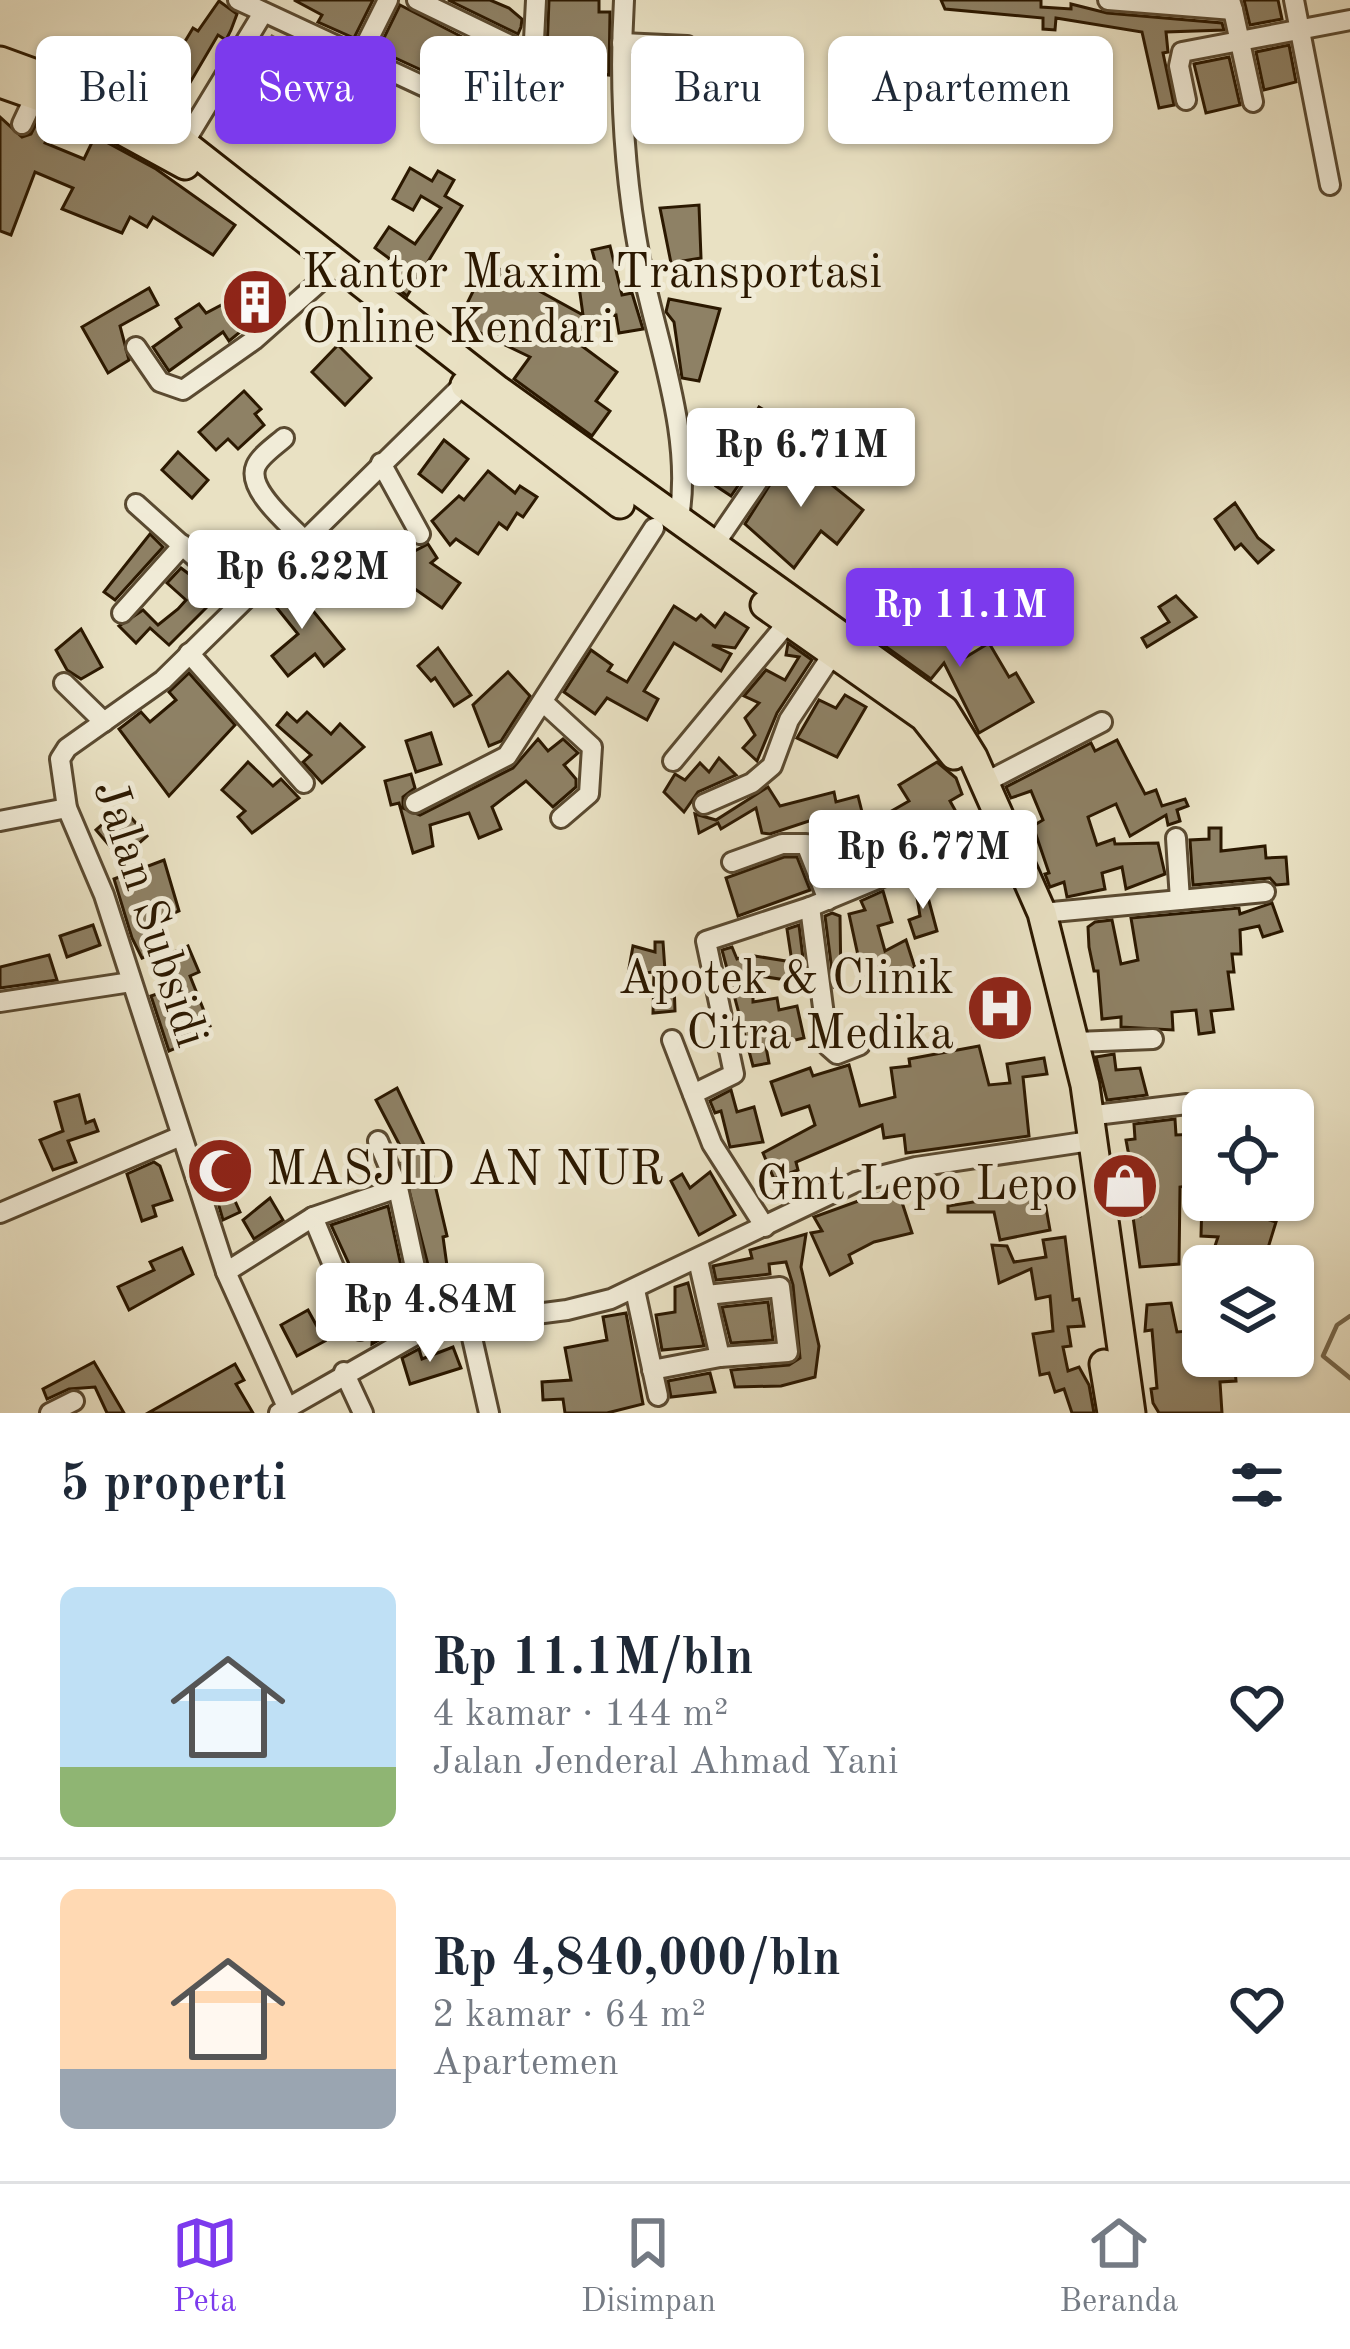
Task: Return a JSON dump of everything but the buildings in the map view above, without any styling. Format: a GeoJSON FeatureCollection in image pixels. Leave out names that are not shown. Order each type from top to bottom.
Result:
{"type":"FeatureCollection","features":[{"type":"Feature","properties":{"kind":"highway"},"geometry":{"type":"LineString","coordinates":[[0,61],[36,74]]}},
{"type":"Feature","properties":{"kind":"highway"},"geometry":{"type":"LineString","coordinates":[[0,83],[36,94]]}},
{"type":"Feature","properties":{"kind":"highway"},"geometry":{"type":"LineString","coordinates":[[150,144],[277,226]]}},
{"type":"Feature","properties":{"kind":"highway"},"geometry":{"type":"LineString","coordinates":[[185,144],[365,299],[938,732],[966,775],[1030,923],[1054,1004],[1083,1134],[1131,1413]]}},
{"type":"Feature","properties":{"kind":"highway"},"geometry":{"type":"LineString","coordinates":[[365,299],[464,384],[666,526],[712,548],[931,699],[964,740],[1042,914],[1076,1042],[1112,1413]]}},
{"type":"Feature","properties":{"kind":"street"},"geometry":{"type":"LineString","coordinates":[[238,0],[312,36]]}},
{"type":"Feature","properties":{"kind":"street"},"geometry":{"type":"LineString","coordinates":[[370,36],[388,0]]}},
{"type":"Feature","properties":{"kind":"street"},"geometry":{"type":"LineString","coordinates":[[417,0],[492,36]]}},
{"type":"Feature","properties":{"kind":"street"},"geometry":{"type":"LineString","coordinates":[[534,36],[536,0]]}},
{"type":"Feature","properties":{"kind":"street"},"geometry":{"type":"LineString","coordinates":[[415,803],[508,756],[666,526],[676,437],[631,196],[624,0]]}},
{"type":"Feature","properties":{"kind":"street"},"geometry":{"type":"LineString","coordinates":[[1108,0],[1232,5],[1253,102]]}},
{"type":"Feature","properties":{"kind":"street"},"geometry":{"type":"LineString","coordinates":[[1294,0],[1330,185]]}},
{"type":"Feature","properties":{"kind":"street"},"geometry":{"type":"LineString","coordinates":[[191,131],[263,13]]}},
{"type":"Feature","properties":{"kind":"street"},"geometry":{"type":"LineString","coordinates":[[1186,100],[1179,66],[1182,52],[1350,20]]}},
{"type":"Feature","properties":{"kind":"street"},"geometry":{"type":"LineString","coordinates":[[622,44],[631,44]]}},
{"type":"Feature","properties":{"kind":"street"},"geometry":{"type":"LineString","coordinates":[[22,124],[36,94]]}},
{"type":"Feature","properties":{"kind":"street"},"geometry":{"type":"LineString","coordinates":[[136,346],[160,382],[184,390],[254,340],[319,262]]}},
{"type":"Feature","properties":{"kind":"street","name":"Jalan Subsidi"},"geometry":{"type":"LineString","coordinates":[[283,1410],[226,1272],[104,895],[67,808],[62,753],[189,653],[464,384]]}},
{"type":"Feature","properties":{"kind":"street"},"geometry":{"type":"LineString","coordinates":[[284,438],[256,465],[255,474],[264,495],[302,538]]}},
{"type":"Feature","properties":{"kind":"street"},"geometry":{"type":"LineString","coordinates":[[712,548],[782,446]]}},
{"type":"Feature","properties":{"kind":"street"},"geometry":{"type":"LineString","coordinates":[[381,463],[420,534]]}},
{"type":"Feature","properties":{"kind":"street"},"geometry":{"type":"LineString","coordinates":[[136,504],[244,599]]}},
{"type":"Feature","properties":{"kind":"street"},"geometry":{"type":"LineString","coordinates":[[122,613],[183,545]]}},
{"type":"Feature","properties":{"kind":"street"},"geometry":{"type":"LineString","coordinates":[[673,761],[789,621]]}},
{"type":"Feature","properties":{"kind":"street"},"geometry":{"type":"LineString","coordinates":[[704,804],[752,783],[772,766],[790,720],[834,652]]}},
{"type":"Feature","properties":{"kind":"street"},"geometry":{"type":"LineString","coordinates":[[189,653],[304,783]]}},
{"type":"Feature","properties":{"kind":"street"},"geometry":{"type":"LineString","coordinates":[[64,683],[104,722]]}},
{"type":"Feature","properties":{"kind":"street"},"geometry":{"type":"LineString","coordinates":[[543,702],[592,747],[589,794],[561,818]]}},
{"type":"Feature","properties":{"kind":"street"},"geometry":{"type":"LineString","coordinates":[[983,783],[1102,722]]}},
{"type":"Feature","properties":{"kind":"street"},"geometry":{"type":"LineString","coordinates":[[0,821],[67,808]]}},
{"type":"Feature","properties":{"kind":"street"},"geometry":{"type":"LineString","coordinates":[[693,1094],[734,1074],[706,941],[819,903],[991,832]]}},
{"type":"Feature","properties":{"kind":"street"},"geometry":{"type":"LineString","coordinates":[[1176,838],[1180,900]]}},
{"type":"Feature","properties":{"kind":"street"},"geometry":{"type":"LineString","coordinates":[[732,862],[782,844],[806,844],[819,903],[828,1046],[837,1054],[860,1045]]}},
{"type":"Feature","properties":{"kind":"street"},"geometry":{"type":"LineString","coordinates":[[1042,914],[1264,892]]}},
{"type":"Feature","properties":{"kind":"street"},"geometry":{"type":"LineString","coordinates":[[0,1003],[131,982]]}},
{"type":"Feature","properties":{"kind":"street"},"geometry":{"type":"LineString","coordinates":[[1076,1042],[1153,1039]]}},
{"type":"Feature","properties":{"kind":"street"},"geometry":{"type":"LineString","coordinates":[[672,1040],[712,1144],[765,1226]]}},
{"type":"Feature","properties":{"kind":"street"},"geometry":{"type":"LineString","coordinates":[[283,1410],[428,1328],[468,1319],[567,1310],[635,1290],[831,1192],[884,1174],[1083,1134],[1182,1105]]}},
{"type":"Feature","properties":{"kind":"street"},"geometry":{"type":"LineString","coordinates":[[0,1214],[181,1136]]}},
{"type":"Feature","properties":{"kind":"street"},"geometry":{"type":"LineString","coordinates":[[378,1141],[398,1188],[428,1328]]}},
{"type":"Feature","properties":{"kind":"street"},"geometry":{"type":"LineString","coordinates":[[226,1272],[313,1217],[398,1188]]}},
{"type":"Feature","properties":{"kind":"street"},"geometry":{"type":"LineString","coordinates":[[313,1217],[360,1330]]}},
{"type":"Feature","properties":{"kind":"street"},"geometry":{"type":"LineString","coordinates":[[698,1260],[720,1357]]}},
{"type":"Feature","properties":{"kind":"street"},"geometry":{"type":"LineString","coordinates":[[652,1370],[720,1357],[788,1352],[784,1295],[776,1286],[706,1295]]}},
{"type":"Feature","properties":{"kind":"street"},"geometry":{"type":"LineString","coordinates":[[635,1290],[658,1396]]}},
{"type":"Feature","properties":{"kind":"street"},"geometry":{"type":"LineString","coordinates":[[468,1319],[489,1413]]}},
{"type":"Feature","properties":{"kind":"street"},"geometry":{"type":"LineString","coordinates":[[344,1372],[363,1413]]}},
{"type":"Feature","properties":{"kind":"street"},"geometry":{"type":"LineString","coordinates":[[50,1413],[74,1401]]}},
{"type":"Feature","properties":{"kind":"waterway"},"geometry":{"type":"LineString","coordinates":[[1350,1316],[1337,1325],[1323,1356],[1350,1378]]}},
{"type":"Feature","properties":{"kind":"place","name":"Kantor Maxim Transportasi Online Kendari"},"geometry":{"type":"Point","coordinates":[255,302]}},
{"type":"Feature","properties":{"kind":"place","name":"Apotek & Clinik Citra Medika"},"geometry":{"type":"Point","coordinates":[1000,1008]}},
{"type":"Feature","properties":{"kind":"place","name":"MASJID AN NUR"},"geometry":{"type":"Point","coordinates":[220,1171]}},
{"type":"Feature","properties":{"kind":"place","name":"Gmt Lepo Lepo"},"geometry":{"type":"Point","coordinates":[1125,1186]}}]}
